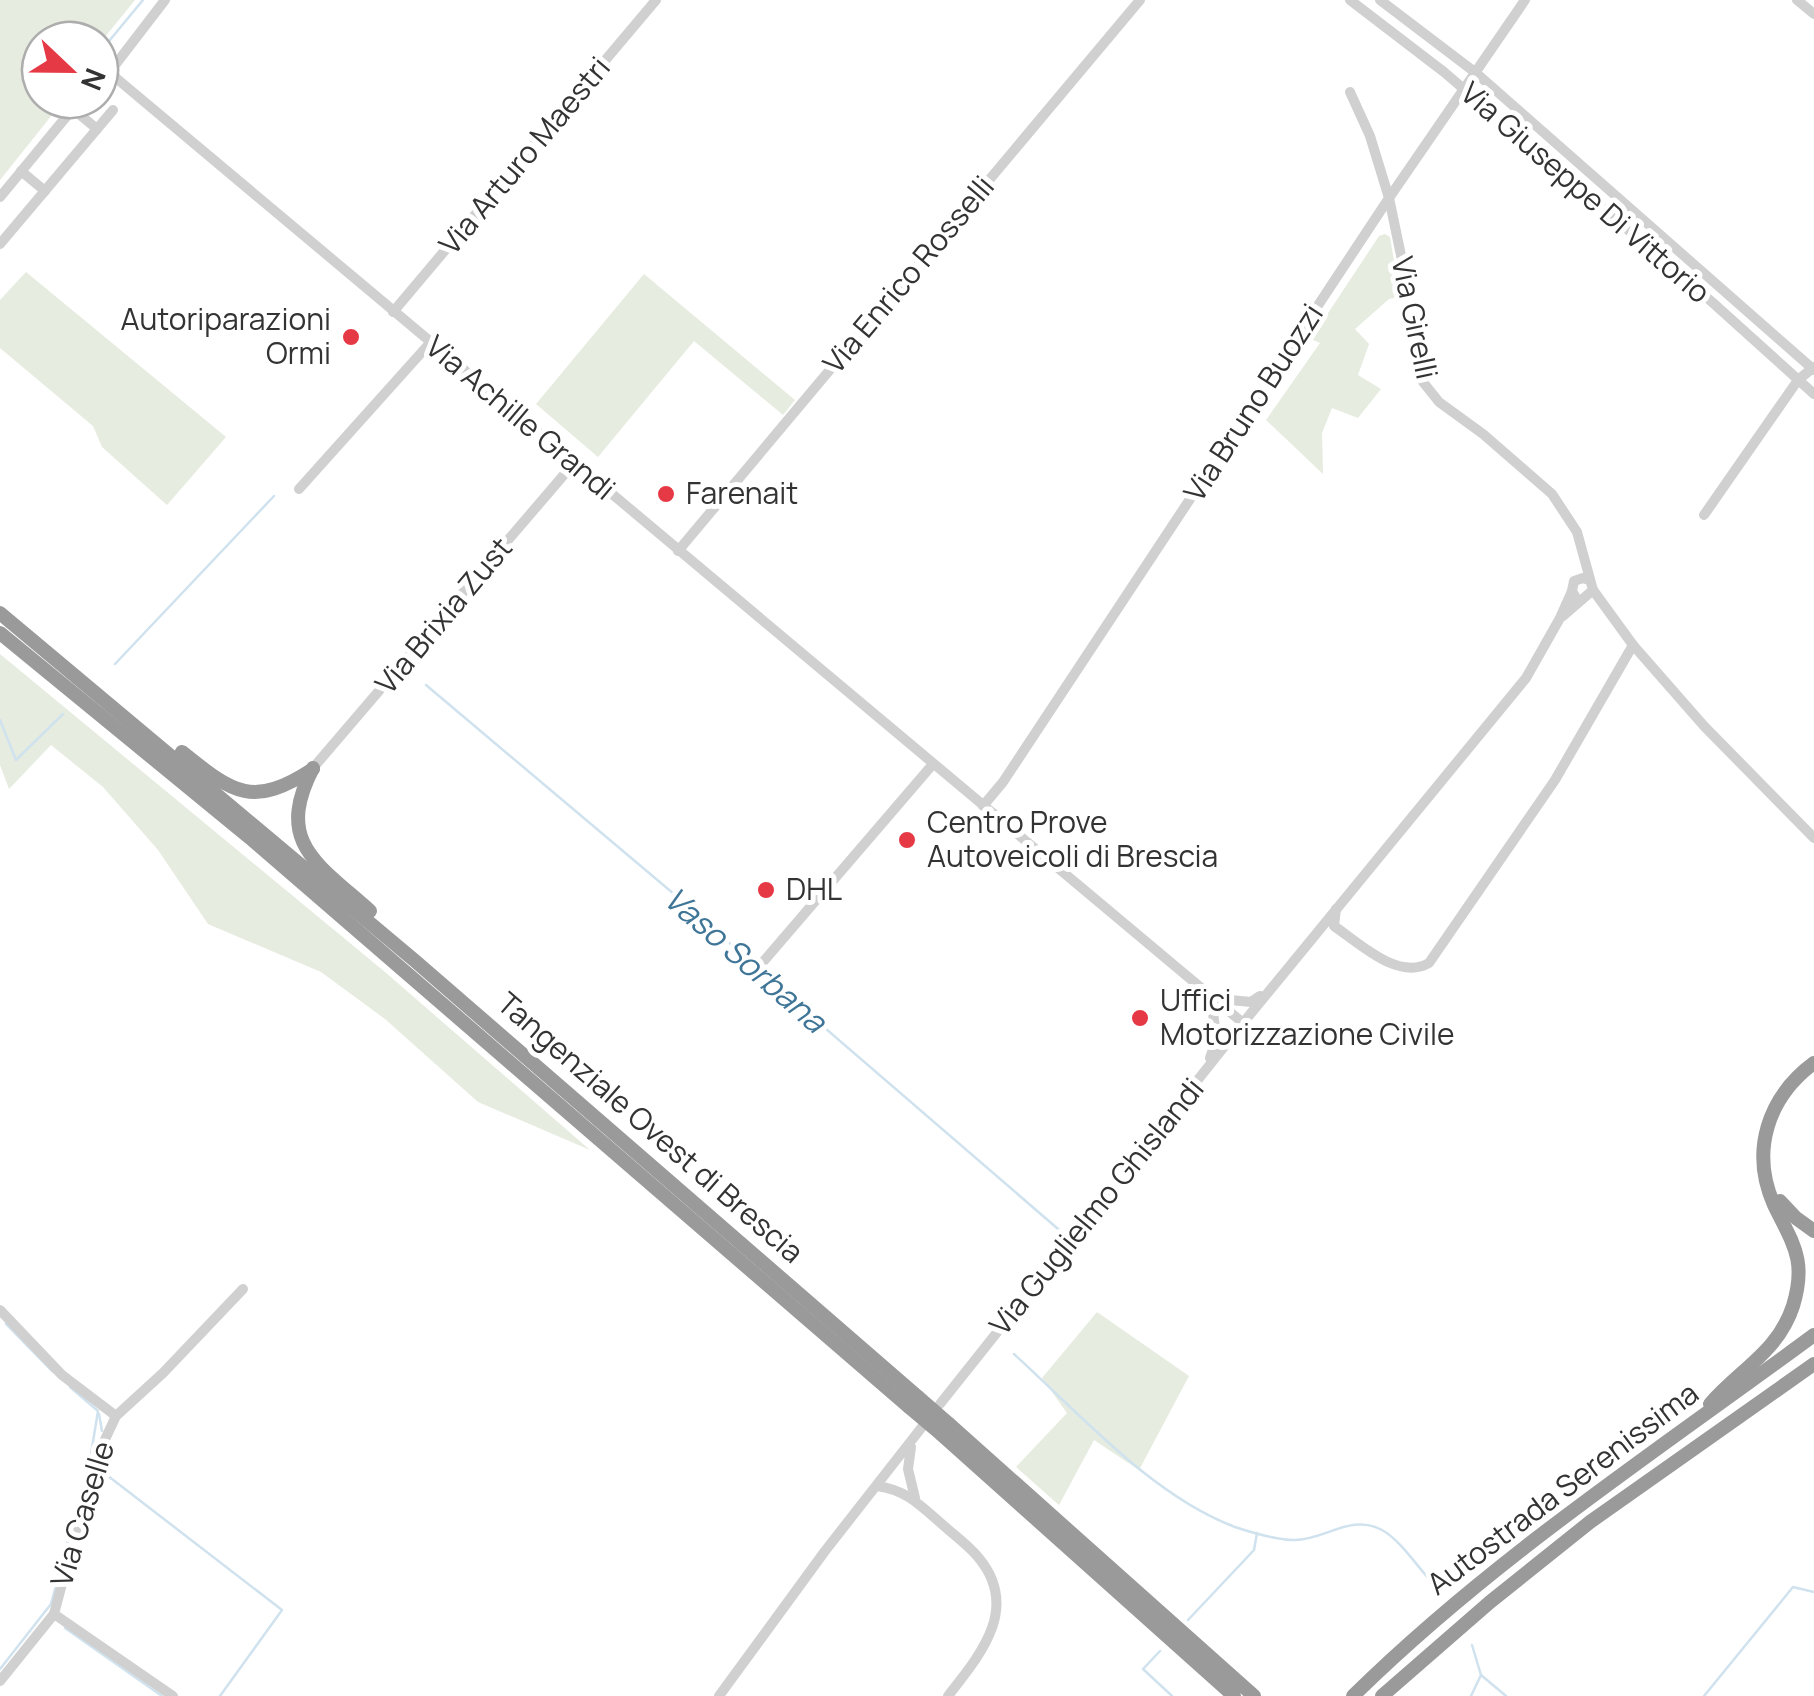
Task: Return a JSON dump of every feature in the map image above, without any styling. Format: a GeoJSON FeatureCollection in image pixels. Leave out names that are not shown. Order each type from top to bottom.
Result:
{"type":"FeatureCollection","features":[{"type":"Feature","properties":{"kind":"highway","name":"Tangenziale Ovest di Brescia"},"geometry":{"type":"LineString","coordinates":[[0,612],[414,960],[1254,1696]]}},
{"type":"Feature","properties":{"kind":"highway","name":"Tangenziale Ovest di Brescia"},"geometry":{"type":"LineString","coordinates":[[0,633],[249,837],[914,1402]]}},
{"type":"Feature","properties":{"kind":"highway"},"geometry":{"type":"LineString","coordinates":[[126,717],[166,739],[222,782],[243,791],[275,791],[313,768]]}},
{"type":"Feature","properties":{"kind":"highway"},"geometry":{"type":"LineString","coordinates":[[313,768],[297,807],[300,836],[322,867],[394,933],[414,960]]}},
{"type":"Feature","properties":{"kind":"highway"},"geometry":{"type":"LineString","coordinates":[[1693,1424],[1719,1393],[1776,1343],[1791,1312],[1798,1258],[1788,1227],[1775,1207],[1762,1157],[1768,1120],[1788,1085],[1814,1063]]}},
{"type":"Feature","properties":{"kind":"highway"},"geometry":{"type":"LineString","coordinates":[[1767,1184],[1796,1218],[1814,1231]]}},
{"type":"Feature","properties":{"kind":"highway","name":"Autostrada Serenissima"},"geometry":{"type":"LineString","coordinates":[[1353,1696],[1474,1587],[1576,1507],[1814,1336]]}},
{"type":"Feature","properties":{"kind":"highway","name":"Autostrada Serenissima"},"geometry":{"type":"LineString","coordinates":[[1382,1696],[1590,1522],[1814,1367]]}},
{"type":"Feature","properties":{"kind":"highway","name":"Tangenziale Ovest di Brescia"},"geometry":{"type":"LineString","coordinates":[[945,1429],[1234,1696]]}},
{"type":"Feature","properties":{"kind":"street"},"geometry":{"type":"LineString","coordinates":[[120,58],[164,0]]}},
{"type":"Feature","properties":{"kind":"street","name":"Via Arturo Maestri"},"geometry":{"type":"LineString","coordinates":[[393,312],[656,0]]}},
{"type":"Feature","properties":{"kind":"street","name":"Via Enrico Rosselli"},"geometry":{"type":"LineString","coordinates":[[678,551],[1140,0]]}},
{"type":"Feature","properties":{"kind":"street","name":"Via Giuseppe Di Vittorio"},"geometry":{"type":"LineString","coordinates":[[1350,0],[1464,89],[1814,394]]}},
{"type":"Feature","properties":{"kind":"street","name":"Via Giuseppe Di Vittorio"},"geometry":{"type":"LineString","coordinates":[[1380,0],[1476,73],[1813,368]]}},
{"type":"Feature","properties":{"kind":"street","name":"Via Bruno Buozzi"},"geometry":{"type":"LineString","coordinates":[[983,806],[1526,0]]}},
{"type":"Feature","properties":{"kind":"street"},"geometry":{"type":"LineString","coordinates":[[1797,0],[1814,14]]}},
{"type":"Feature","properties":{"kind":"street","name":"Via Achille Grandi"},"geometry":{"type":"LineString","coordinates":[[120,81],[1242,1023]]}},
{"type":"Feature","properties":{"kind":"street","name":"Via Girelli"},"geometry":{"type":"LineString","coordinates":[[1350,92],[1370,136],[1389,198],[1423,382],[1430,394],[1484,434],[1552,494],[1578,532],[1586,583],[1633,645],[1704,726],[1814,838]]}},
{"type":"Feature","properties":{"kind":"street"},"geometry":{"type":"LineString","coordinates":[[0,197],[63,120]]}},
{"type":"Feature","properties":{"kind":"street"},"geometry":{"type":"LineString","coordinates":[[89,120],[97,129]]}},
{"type":"Feature","properties":{"kind":"street"},"geometry":{"type":"LineString","coordinates":[[0,244],[105,120]]}},
{"type":"Feature","properties":{"kind":"street"},"geometry":{"type":"LineString","coordinates":[[21,172],[45,191]]}},
{"type":"Feature","properties":{"kind":"street"},"geometry":{"type":"LineString","coordinates":[[298,489],[430,343]]}},
{"type":"Feature","properties":{"kind":"street"},"geometry":{"type":"LineString","coordinates":[[1704,514],[1798,380],[1813,368]]}},
{"type":"Feature","properties":{"kind":"street","name":"Via Brixia Zust"},"geometry":{"type":"LineString","coordinates":[[313,768],[574,463]]}},
{"type":"Feature","properties":{"kind":"street"},"geometry":{"type":"LineString","coordinates":[[1586,583],[1587,598],[1582,599],[1572,591],[1586,583]]}},
{"type":"Feature","properties":{"kind":"street","name":"Via Guglielmo Ghislandi"},"geometry":{"type":"LineString","coordinates":[[940,1404],[1242,1023],[1526,678],[1572,591]]}},
{"type":"Feature","properties":{"kind":"street","name":"Via Guglielmo Ghislandi"},"geometry":{"type":"LineString","coordinates":[[1560,618],[1582,599]]}},
{"type":"Feature","properties":{"kind":"street"},"geometry":{"type":"LineString","coordinates":[[1336,909],[1334,926],[1394,964],[1411,968],[1430,963],[1554,780],[1633,645]]}},
{"type":"Feature","properties":{"kind":"street"},"geometry":{"type":"LineString","coordinates":[[751,976],[932,764]]}},
{"type":"Feature","properties":{"kind":"street","name":"Via Guglielmo Ghislandi"},"geometry":{"type":"LineString","coordinates":[[1292,964],[1334,926],[1362,878]]}},
{"type":"Feature","properties":{"kind":"street"},"geometry":{"type":"LineString","coordinates":[[1210,994],[1233,1002],[1251,1002],[1269,990]]}},
{"type":"Feature","properties":{"kind":"street"},"geometry":{"type":"LineString","coordinates":[[1207,1068],[1217,1038],[1210,994]]}},
{"type":"Feature","properties":{"kind":"street"},"geometry":{"type":"LineString","coordinates":[[1216,1017],[1234,1033]]}},
{"type":"Feature","properties":{"kind":"street","name":"Via Caselle"},"geometry":{"type":"LineString","coordinates":[[54,1614],[94,1463],[116,1416],[164,1373],[243,1289]]}},
{"type":"Feature","properties":{"kind":"street","name":"Via Caselle"},"geometry":{"type":"LineString","coordinates":[[1,1314],[62,1376],[116,1416]]}},
{"type":"Feature","properties":{"kind":"street"},"geometry":{"type":"LineString","coordinates":[[719,1696],[918,1432],[908,1454],[915,1498]]}},
{"type":"Feature","properties":{"kind":"street"},"geometry":{"type":"LineString","coordinates":[[877,1486],[895,1488],[915,1498],[978,1557],[994,1591],[996,1609],[988,1642],[948,1696]]}},
{"type":"Feature","properties":{"kind":"street"},"geometry":{"type":"LineString","coordinates":[[0,1681],[54,1614],[173,1696]]}},
{"type":"Feature","properties":{"kind":"shaded area"},"geometry":{"type":"Polygon","coordinates":[[[0,0],[135,0],[119,20],[20,20],[20,120],[48,120],[0,180],[0,0]]]}},
{"type":"Feature","properties":{"kind":"shaded area"},"geometry":{"type":"Polygon","coordinates":[[[1379,236],[1390,237],[1400,297],[1389,299],[1355,329],[1369,344],[1358,375],[1381,389],[1358,418],[1332,408],[1322,433],[1323,474],[1266,420],[1320,343],[1311,339],[1379,236]]]}},
{"type":"Feature","properties":{"kind":"shaded area"},"geometry":{"type":"Polygon","coordinates":[[[26,272],[226,437],[167,505],[102,447],[93,426],[0,348],[0,300],[26,272]]]}},
{"type":"Feature","properties":{"kind":"shaded area"},"geometry":{"type":"Polygon","coordinates":[[[644,274],[795,400],[783,415],[694,341],[598,457],[536,404],[644,274]]]}},
{"type":"Feature","properties":{"kind":"shaded area"},"geometry":{"type":"Polygon","coordinates":[[[0,654],[385,972],[590,1150],[478,1102],[385,1019],[321,972],[208,924],[158,850],[103,787],[51,745],[9,789],[0,765],[0,654]]]}},
{"type":"Feature","properties":{"kind":"shaded area"},"geometry":{"type":"Polygon","coordinates":[[[1097,1312],[1189,1376],[1139,1470],[1094,1440],[1059,1505],[1016,1467],[1067,1413],[1042,1378],[1097,1312]]]}},
{"type":"Feature","properties":{"kind":"waterway","name":"Vaso Sorbana"},"geometry":{"type":"LineString","coordinates":[[120,28],[143,0]]}},
{"type":"Feature","properties":{"kind":"waterway"},"geometry":{"type":"LineString","coordinates":[[115,664],[274,496]]}},
{"type":"Feature","properties":{"kind":"waterway","name":"Vaso Sorbana"},"geometry":{"type":"LineString","coordinates":[[426,685],[754,966]]}},
{"type":"Feature","properties":{"kind":"waterway"},"geometry":{"type":"LineString","coordinates":[[0,720],[16,760],[63,714]]}},
{"type":"Feature","properties":{"kind":"waterway","name":"Vaso Sorbana"},"geometry":{"type":"LineString","coordinates":[[760,972],[1065,1235]]}},
{"type":"Feature","properties":{"kind":"waterway"},"geometry":{"type":"LineString","coordinates":[[6,1324],[53,1372]]}},
{"type":"Feature","properties":{"kind":"waterway","name":"Vaso Sorbana"},"geometry":{"type":"LineString","coordinates":[[1014,1354],[1118,1451],[1204,1513],[1242,1529],[1287,1540],[1306,1539],[1360,1524],[1371,1526],[1395,1540],[1430,1580]]}},
{"type":"Feature","properties":{"kind":"waterway"},"geometry":{"type":"LineString","coordinates":[[70,1387],[98,1411],[90,1460]]}},
{"type":"Feature","properties":{"kind":"waterway"},"geometry":{"type":"LineString","coordinates":[[99,1414],[102,1431]]}},
{"type":"Feature","properties":{"kind":"waterway"},"geometry":{"type":"LineString","coordinates":[[99,1469],[282,1610],[220,1696]]}},
{"type":"Feature","properties":{"kind":"waterway"},"geometry":{"type":"LineString","coordinates":[[0,1669],[51,1604],[72,1526]]}},
{"type":"Feature","properties":{"kind":"waterway"},"geometry":{"type":"LineString","coordinates":[[1188,1620],[1254,1550],[1257,1533]]}},
{"type":"Feature","properties":{"kind":"waterway","name":"Vaso Sorbana"},"geometry":{"type":"LineString","coordinates":[[1704,1696],[1793,1587],[1814,1592]]}},
{"type":"Feature","properties":{"kind":"waterway"},"geometry":{"type":"LineString","coordinates":[[65,1628],[162,1696]]}},
{"type":"Feature","properties":{"kind":"waterway","name":"Vaso Sorbana"},"geometry":{"type":"LineString","coordinates":[[1472,1645],[1481,1675],[1506,1696]]}},
{"type":"Feature","properties":{"kind":"waterway"},"geometry":{"type":"LineString","coordinates":[[1160,1651],[1143,1669],[1172,1696]]}},
{"type":"Feature","properties":{"kind":"waterway"},"geometry":{"type":"LineString","coordinates":[[1471,1696],[1481,1675]]}},
{"type":"Feature","properties":{"kind":"place","name":"Autoriparazioni Ormi"},"geometry":{"type":"Point","coordinates":[351,337]}},
{"type":"Feature","properties":{"kind":"place","name":"Farenait"},"geometry":{"type":"Point","coordinates":[666,494]}},
{"type":"Feature","properties":{"kind":"place","name":"Centro Prove Autoveicoli di Brescia"},"geometry":{"type":"Point","coordinates":[907,840]}},
{"type":"Feature","properties":{"kind":"place","name":"DHL"},"geometry":{"type":"Point","coordinates":[766,890]}},
{"type":"Feature","properties":{"kind":"place","name":"Uffici Motorizzazione Civile"},"geometry":{"type":"Point","coordinates":[1140,1018]}}]}
